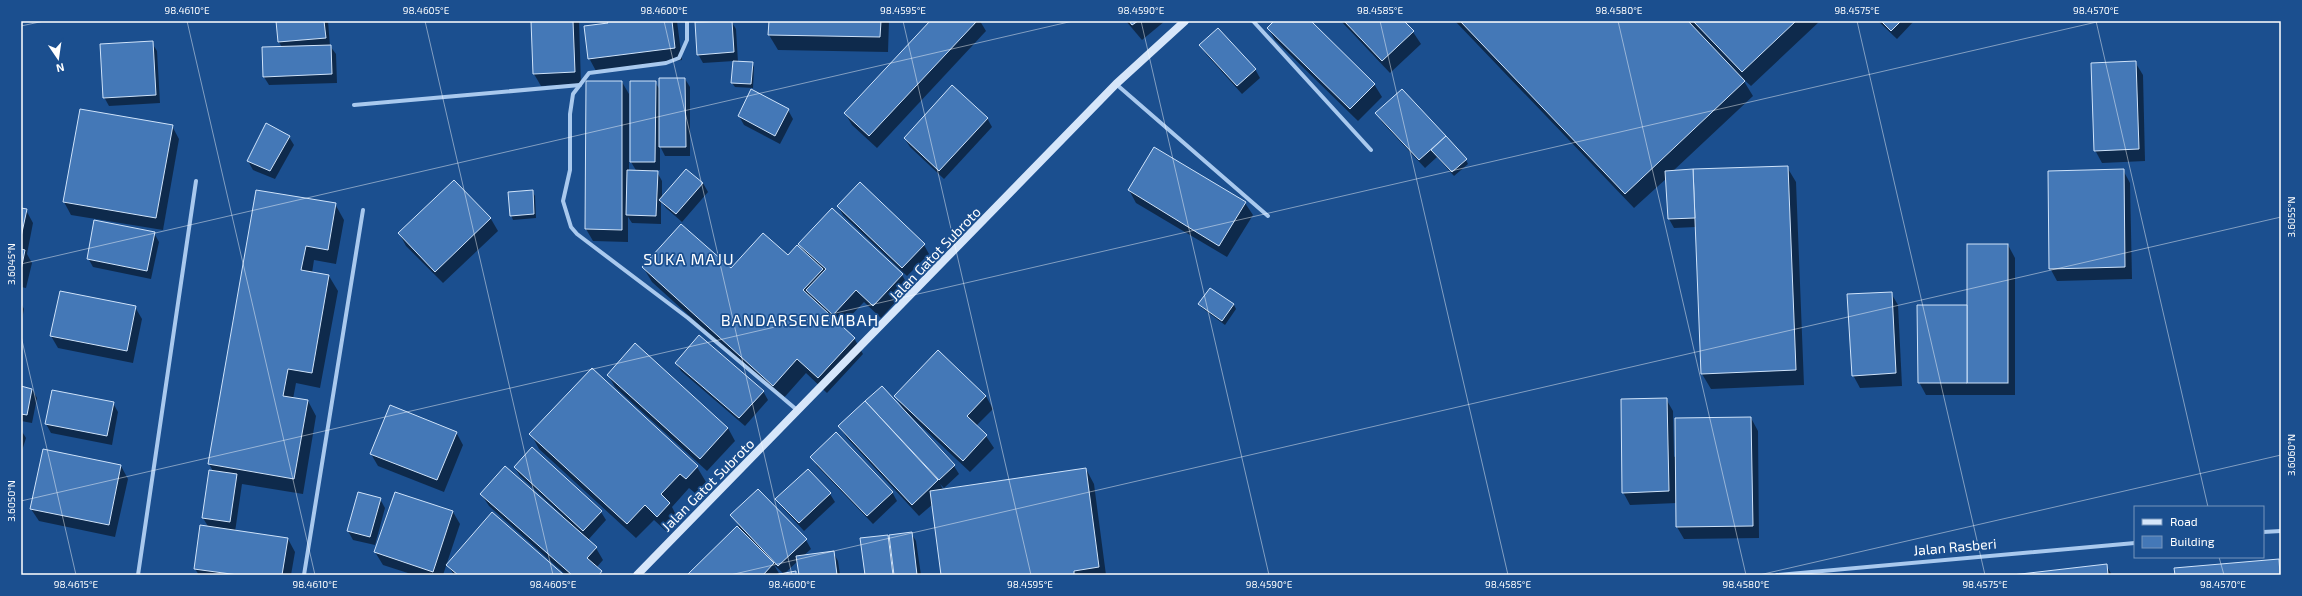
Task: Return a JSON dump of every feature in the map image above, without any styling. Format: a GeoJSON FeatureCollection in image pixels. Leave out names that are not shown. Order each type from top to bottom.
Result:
{"type":"FeatureCollection","features":[{"type":"Feature","properties":{"kind":"main road","name":"Jalan Gatot Subroto"},"geometry":{"type":"LineString","coordinates":[[637,575],[799,412],[1116,84],[1186,21]]}},
{"type":"Feature","properties":{"kind":"street"},"geometry":{"type":"LineString","coordinates":[[687,21],[686,40],[679,58],[666,63],[589,73],[573,94],[570,114],[570,170],[563,201],[571,227],[577,234],[688,318],[799,412]]}},
{"type":"Feature","properties":{"kind":"street"},"geometry":{"type":"LineString","coordinates":[[1253,21],[1371,150]]}},
{"type":"Feature","properties":{"kind":"street"},"geometry":{"type":"LineString","coordinates":[[1116,84],[1268,216]]}},
{"type":"Feature","properties":{"kind":"street"},"geometry":{"type":"LineString","coordinates":[[354,105],[580,85]]}},
{"type":"Feature","properties":{"kind":"street"},"geometry":{"type":"LineString","coordinates":[[138,575],[196,181]]}},
{"type":"Feature","properties":{"kind":"street"},"geometry":{"type":"LineString","coordinates":[[304,575],[363,210]]}},
{"type":"Feature","properties":{"kind":"street"},"geometry":{"type":"LineString","coordinates":[[2264,532],[2281,531]]}},
{"type":"Feature","properties":{"kind":"street","name":"Jalan Rasberi"},"geometry":{"type":"LineString","coordinates":[[1777,575],[2134,543]]}},
{"type":"Feature","properties":{"kind":"building"},"geometry":{"type":"Polygon","coordinates":[[[276,21],[324,21],[326,38],[278,42],[276,21]]]}},
{"type":"Feature","properties":{"kind":"building"},"geometry":{"type":"Polygon","coordinates":[[[531,21],[573,21],[575,72],[533,74],[531,21]]]}},
{"type":"Feature","properties":{"kind":"building"},"geometry":{"type":"Polygon","coordinates":[[[607,21],[672,21],[675,48],[588,59],[584,26],[608,23],[607,21]]]}},
{"type":"Feature","properties":{"kind":"building"},"geometry":{"type":"Polygon","coordinates":[[[732,21],[734,52],[697,55],[695,22],[732,21]]]}},
{"type":"Feature","properties":{"kind":"building"},"geometry":{"type":"Polygon","coordinates":[[[769,21],[881,21],[880,37],[768,35],[769,21]]]}},
{"type":"Feature","properties":{"kind":"building"},"geometry":{"type":"Polygon","coordinates":[[[930,21],[977,21],[869,136],[844,113],[930,21]]]}},
{"type":"Feature","properties":{"kind":"building"},"geometry":{"type":"Polygon","coordinates":[[[1129,21],[1138,21],[1132,25],[1129,21]]]}},
{"type":"Feature","properties":{"kind":"building"},"geometry":{"type":"Polygon","coordinates":[[[1274,21],[1311,21],[1375,84],[1350,109],[1267,28],[1274,21]]]}},
{"type":"Feature","properties":{"kind":"building"},"geometry":{"type":"Polygon","coordinates":[[[1344,21],[1404,21],[1414,31],[1382,61],[1344,21]]]}},
{"type":"Feature","properties":{"kind":"building"},"geometry":{"type":"Polygon","coordinates":[[[1460,21],[1688,21],[1745,81],[1625,194],[1460,21]]]}},
{"type":"Feature","properties":{"kind":"building"},"geometry":{"type":"Polygon","coordinates":[[[1693,21],[1796,21],[1742,72],[1693,21]]]}},
{"type":"Feature","properties":{"kind":"building"},"geometry":{"type":"Polygon","coordinates":[[[1881,21],[1901,21],[1891,31],[1881,21]]]}},
{"type":"Feature","properties":{"kind":"building"},"geometry":{"type":"Polygon","coordinates":[[[1218,28],[1256,69],[1237,86],[1199,45],[1218,28]]]}},
{"type":"Feature","properties":{"kind":"building"},"geometry":{"type":"Polygon","coordinates":[[[153,41],[156,95],[103,98],[100,44],[153,41]]]}},
{"type":"Feature","properties":{"kind":"building"},"geometry":{"type":"Polygon","coordinates":[[[331,45],[332,74],[263,77],[262,47],[331,45]]]}},
{"type":"Feature","properties":{"kind":"building"},"geometry":{"type":"Polygon","coordinates":[[[733,61],[753,62],[751,84],[731,83],[733,61]]]}},
{"type":"Feature","properties":{"kind":"building"},"geometry":{"type":"Polygon","coordinates":[[[2136,61],[2139,149],[2094,151],[2091,63],[2136,61]]]}},
{"type":"Feature","properties":{"kind":"building"},"geometry":{"type":"Polygon","coordinates":[[[659,78],[685,78],[686,147],[659,147],[659,78]]]}},
{"type":"Feature","properties":{"kind":"building"},"geometry":{"type":"Polygon","coordinates":[[[586,81],[622,81],[622,230],[585,229],[586,81]]]}},
{"type":"Feature","properties":{"kind":"building"},"geometry":{"type":"Polygon","coordinates":[[[630,81],[656,81],[655,162],[630,162],[630,81]]]}},
{"type":"Feature","properties":{"kind":"building"},"geometry":{"type":"Polygon","coordinates":[[[952,85],[988,118],[939,171],[904,138],[952,85]]]}},
{"type":"Feature","properties":{"kind":"building"},"geometry":{"type":"Polygon","coordinates":[[[751,89],[789,109],[775,136],[738,116],[751,89]]]}},
{"type":"Feature","properties":{"kind":"building"},"geometry":{"type":"Polygon","coordinates":[[[1402,89],[1446,136],[1419,160],[1375,113],[1402,89]]]}},
{"type":"Feature","properties":{"kind":"building"},"geometry":{"type":"Polygon","coordinates":[[[80,109],[173,125],[156,218],[63,202],[80,109]]]}},
{"type":"Feature","properties":{"kind":"building"},"geometry":{"type":"Polygon","coordinates":[[[266,123],[290,136],[270,171],[247,161],[266,123]]]}},
{"type":"Feature","properties":{"kind":"building"},"geometry":{"type":"Polygon","coordinates":[[[1446,136],[1467,159],[1452,172],[1431,150],[1446,136]]]}},
{"type":"Feature","properties":{"kind":"building"},"geometry":{"type":"Polygon","coordinates":[[[1154,147],[1246,202],[1219,246],[1128,190],[1154,147]]]}},
{"type":"Feature","properties":{"kind":"building"},"geometry":{"type":"Polygon","coordinates":[[[1788,166],[1796,370],[1701,374],[1693,169],[1788,166]]]}},
{"type":"Feature","properties":{"kind":"building"},"geometry":{"type":"Polygon","coordinates":[[[686,169],[703,183],[676,214],[659,200],[686,169]]]}},
{"type":"Feature","properties":{"kind":"building"},"geometry":{"type":"Polygon","coordinates":[[[1693,169],[1695,218],[1668,219],[1665,171],[1693,169]]]}},
{"type":"Feature","properties":{"kind":"building"},"geometry":{"type":"Polygon","coordinates":[[[2124,169],[2125,267],[2049,269],[2048,171],[2124,169]]]}},
{"type":"Feature","properties":{"kind":"building"},"geometry":{"type":"Polygon","coordinates":[[[627,170],[658,171],[656,216],[626,215],[627,170]]]}},
{"type":"Feature","properties":{"kind":"building"},"geometry":{"type":"Polygon","coordinates":[[[454,180],[491,218],[435,272],[398,233],[454,180]]]}},
{"type":"Feature","properties":{"kind":"building"},"geometry":{"type":"Polygon","coordinates":[[[860,182],[925,244],[902,268],[837,206],[860,182]]]}},
{"type":"Feature","properties":{"kind":"building"},"geometry":{"type":"Polygon","coordinates":[[[256,190],[336,203],[328,250],[306,246],[301,270],[329,275],[312,373],[288,369],[283,396],[308,400],[294,479],[208,464],[256,190]]]}},
{"type":"Feature","properties":{"kind":"building"},"geometry":{"type":"Polygon","coordinates":[[[533,190],[534,214],[510,216],[508,192],[533,190]]]}},
{"type":"Feature","properties":{"kind":"building"},"geometry":{"type":"Polygon","coordinates":[[[21,208],[27,209],[21,237],[21,208]]]}},
{"type":"Feature","properties":{"kind":"building"},"geometry":{"type":"Polygon","coordinates":[[[832,208],[903,274],[873,306],[856,290],[833,315],[806,290],[826,269],[798,244],[832,208]]]}},
{"type":"Feature","properties":{"kind":"building"},"geometry":{"type":"Polygon","coordinates":[[[94,220],[155,232],[147,271],[87,259],[94,220]]]}},
{"type":"Feature","properties":{"kind":"building"},"geometry":{"type":"Polygon","coordinates":[[[681,224],[731,268],[763,233],[788,255],[797,245],[823,269],[803,290],[855,338],[818,378],[797,359],[773,386],[642,267],[681,224]]]}},
{"type":"Feature","properties":{"kind":"building"},"geometry":{"type":"Polygon","coordinates":[[[1967,244],[2008,244],[2008,383],[1967,383],[1967,244]]]}},
{"type":"Feature","properties":{"kind":"building"},"geometry":{"type":"Polygon","coordinates":[[[21,249],[25,250],[21,270],[21,249]]]}},
{"type":"Feature","properties":{"kind":"building"},"geometry":{"type":"Polygon","coordinates":[[[1210,288],[1234,304],[1222,321],[1198,304],[1210,288]]]}},
{"type":"Feature","properties":{"kind":"building"},"geometry":{"type":"Polygon","coordinates":[[[60,291],[136,306],[127,351],[50,336],[60,291]]]}},
{"type":"Feature","properties":{"kind":"building"},"geometry":{"type":"Polygon","coordinates":[[[1892,292],[1896,373],[1852,376],[1847,294],[1892,292]]]}},
{"type":"Feature","properties":{"kind":"building"},"geometry":{"type":"Polygon","coordinates":[[[1917,305],[1967,305],[1967,383],[1918,383],[1917,305]]]}},
{"type":"Feature","properties":{"kind":"building"},"geometry":{"type":"Polygon","coordinates":[[[699,335],[764,391],[739,418],[675,363],[699,335]]]}},
{"type":"Feature","properties":{"kind":"building"},"geometry":{"type":"Polygon","coordinates":[[[635,343],[728,428],[700,459],[607,375],[635,343]]]}},
{"type":"Feature","properties":{"kind":"building"},"geometry":{"type":"Polygon","coordinates":[[[938,350],[986,396],[967,416],[987,435],[963,461],[894,396],[938,350]]]}},
{"type":"Feature","properties":{"kind":"building"},"geometry":{"type":"Polygon","coordinates":[[[592,368],[698,466],[686,479],[680,474],[661,494],[670,503],[657,517],[645,505],[627,524],[529,434],[592,368]]]}},
{"type":"Feature","properties":{"kind":"building"},"geometry":{"type":"Polygon","coordinates":[[[21,386],[32,389],[27,415],[21,414],[21,386]]]}},
{"type":"Feature","properties":{"kind":"building"},"geometry":{"type":"Polygon","coordinates":[[[882,386],[955,465],[939,480],[865,401],[882,386]]]}},
{"type":"Feature","properties":{"kind":"building"},"geometry":{"type":"Polygon","coordinates":[[[52,390],[114,402],[107,436],[45,424],[52,390]]]}},
{"type":"Feature","properties":{"kind":"building"},"geometry":{"type":"Polygon","coordinates":[[[1667,398],[1669,491],[1622,493],[1621,399],[1667,398]]]}},
{"type":"Feature","properties":{"kind":"building"},"geometry":{"type":"Polygon","coordinates":[[[865,401],[938,480],[912,505],[838,426],[865,401]]]}},
{"type":"Feature","properties":{"kind":"building"},"geometry":{"type":"Polygon","coordinates":[[[390,405],[457,432],[437,480],[370,454],[390,405]]]}},
{"type":"Feature","properties":{"kind":"building"},"geometry":{"type":"Polygon","coordinates":[[[1751,417],[1753,526],[1676,527],[1675,418],[1751,417]]]}},
{"type":"Feature","properties":{"kind":"building"},"geometry":{"type":"Polygon","coordinates":[[[836,432],[893,492],[867,516],[810,457],[836,432]]]}},
{"type":"Feature","properties":{"kind":"building"},"geometry":{"type":"Polygon","coordinates":[[[532,447],[602,511],[583,531],[514,467],[532,447]]]}},
{"type":"Feature","properties":{"kind":"building"},"geometry":{"type":"Polygon","coordinates":[[[43,449],[121,465],[109,525],[30,509],[43,449]]]}},
{"type":"Feature","properties":{"kind":"building"},"geometry":{"type":"Polygon","coordinates":[[[505,466],[597,547],[587,558],[602,571],[599,575],[572,575],[480,494],[505,466]]]}},
{"type":"Feature","properties":{"kind":"building"},"geometry":{"type":"Polygon","coordinates":[[[1086,468],[1099,567],[1074,571],[1074,575],[941,575],[930,491],[1086,468]]]}},
{"type":"Feature","properties":{"kind":"building"},"geometry":{"type":"Polygon","coordinates":[[[808,469],[831,493],[799,523],[775,499],[808,469]]]}},
{"type":"Feature","properties":{"kind":"building"},"geometry":{"type":"Polygon","coordinates":[[[209,470],[237,474],[230,522],[202,518],[209,470]]]}},
{"type":"Feature","properties":{"kind":"building"},"geometry":{"type":"Polygon","coordinates":[[[758,489],[807,539],[778,566],[730,515],[758,489]]]}},
{"type":"Feature","properties":{"kind":"building"},"geometry":{"type":"Polygon","coordinates":[[[358,492],[381,498],[370,537],[347,531],[358,492]]]}},
{"type":"Feature","properties":{"kind":"building"},"geometry":{"type":"Polygon","coordinates":[[[395,492],[453,511],[433,572],[374,552],[395,492]]]}},
{"type":"Feature","properties":{"kind":"building"},"geometry":{"type":"Polygon","coordinates":[[[492,512],[564,575],[458,575],[446,565],[492,512]]]}},
{"type":"Feature","properties":{"kind":"building"},"geometry":{"type":"Polygon","coordinates":[[[200,525],[288,538],[282,575],[238,575],[194,569],[200,525]]]}},
{"type":"Feature","properties":{"kind":"building"},"geometry":{"type":"Polygon","coordinates":[[[737,526],[774,563],[763,575],[687,575],[737,526]]]}},
{"type":"Feature","properties":{"kind":"building"},"geometry":{"type":"Polygon","coordinates":[[[912,532],[917,575],[894,575],[889,535],[912,532]]]}},
{"type":"Feature","properties":{"kind":"building"},"geometry":{"type":"Polygon","coordinates":[[[888,535],[893,575],[865,575],[860,538],[888,535]]]}},
{"type":"Feature","properties":{"kind":"building"},"geometry":{"type":"Polygon","coordinates":[[[834,551],[837,575],[799,575],[796,556],[834,551]]]}},
{"type":"Feature","properties":{"kind":"building"},"geometry":{"type":"Polygon","coordinates":[[[2279,559],[2280,575],[2175,575],[2174,568],[2279,559]]]}},
{"type":"Feature","properties":{"kind":"building"},"geometry":{"type":"Polygon","coordinates":[[[2107,564],[2108,575],[2012,575],[2107,564]]]}},
{"type":"Feature","properties":{"kind":"building"},"geometry":{"type":"Polygon","coordinates":[[[796,571],[796,575],[774,575],[796,571]]]}},
{"type":"Feature","properties":{"kind":"district","name":"SUKA MAJU"},"geometry":{"type":"Point","coordinates":[689,259]}},
{"type":"Feature","properties":{"kind":"district","name":"BANDARSENEMBAH"},"geometry":{"type":"Point","coordinates":[800,320]}}]}
